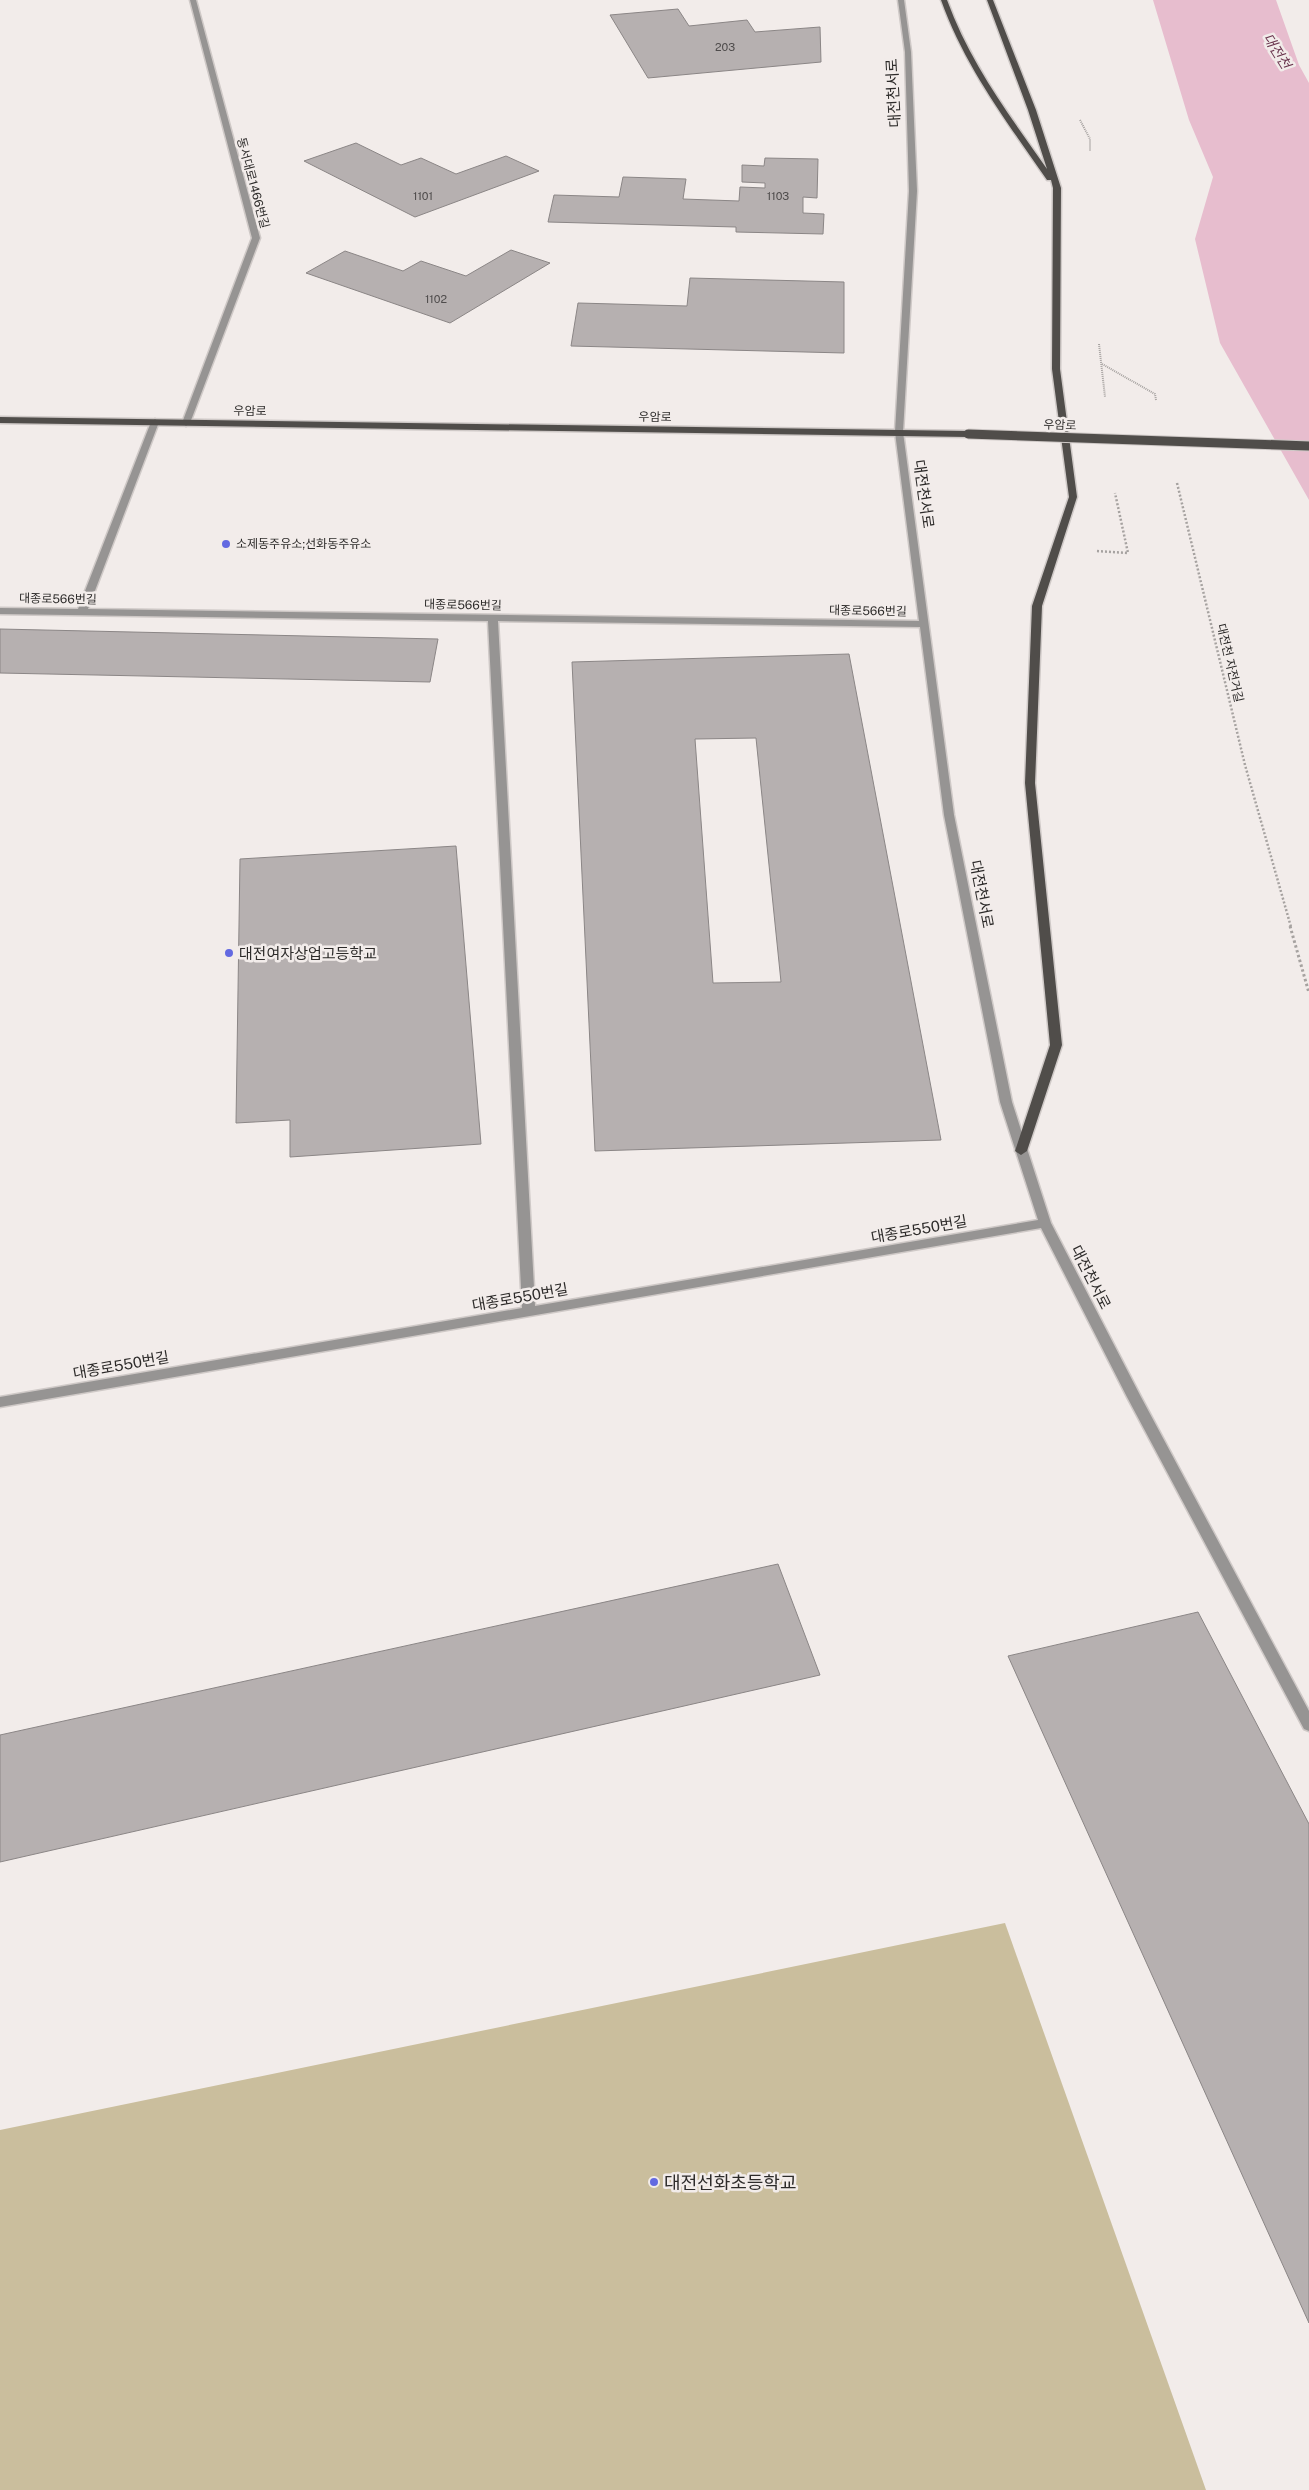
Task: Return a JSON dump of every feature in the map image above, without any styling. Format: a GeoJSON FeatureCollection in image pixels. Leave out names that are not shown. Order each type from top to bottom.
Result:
{"type":"FeatureCollection","features":[{"type":"Feature","properties":{"kind":"main road"},"geometry":{"type":"LineString","coordinates":[[944,0],[951,24],[978,73],[1057,188]]}},
{"type":"Feature","properties":{"kind":"main road"},"geometry":{"type":"LineString","coordinates":[[990,0],[1032,110],[1057,188],[1056,369],[1073,497],[1037,606],[1030,783],[1056,1045],[1021,1151]]}},
{"type":"Feature","properties":{"kind":"main road","name":"우암로"},"geometry":{"type":"LineString","coordinates":[[0,420],[899,432],[1309,446]]}},
{"type":"Feature","properties":{"kind":"street","name":"동서대로1466번길"},"geometry":{"type":"LineString","coordinates":[[186,423],[256,238],[193,0]]}},
{"type":"Feature","properties":{"kind":"street","name":"대전천서로"},"geometry":{"type":"LineString","coordinates":[[901,0],[908,52],[913,191],[899,432],[949,815],[1006,1102],[1045,1224],[1134,1397],[1309,1724]]}},
{"type":"Feature","properties":{"kind":"street"},"geometry":{"type":"LineString","coordinates":[[82,612],[155,422]]}},
{"type":"Feature","properties":{"kind":"street","name":"대종로566번길"},"geometry":{"type":"LineString","coordinates":[[0,611],[925,624]]}},
{"type":"Feature","properties":{"kind":"street"},"geometry":{"type":"LineString","coordinates":[[493,618],[529,1312]]}},
{"type":"Feature","properties":{"kind":"street","name":"대종로550번길"},"geometry":{"type":"LineString","coordinates":[[0,1402],[1045,1224]]}},
{"type":"Feature","properties":{"kind":"path"},"geometry":{"type":"LineString","coordinates":[[1102,364],[1155,394],[1157,404]]}},
{"type":"Feature","properties":{"kind":"path","name":"대전천 자전거길"},"geometry":{"type":"LineString","coordinates":[[1176,480],[1245,765],[1309,994]]}},
{"type":"Feature","properties":{"kind":"shaded area"},"geometry":{"type":"Polygon","coordinates":[[[1005,1923],[1206,2490],[0,2490],[0,2130],[1005,1923]]]}},
{"type":"Feature","properties":{"kind":"water","name":"대전천"},"geometry":{"type":"Polygon","coordinates":[[[1153,0],[1276,0],[1299,65],[1309,83],[1309,500],[1220,343],[1195,239],[1213,177],[1189,120],[1153,0]]]}},
{"type":"Feature","properties":{"kind":"building"},"geometry":{"type":"Polygon","coordinates":[[[678,9],[689,26],[747,20],[755,32],[820,27],[821,62],[648,78],[610,15],[678,9]]]}},
{"type":"Feature","properties":{"kind":"building"},"geometry":{"type":"Polygon","coordinates":[[[356,143],[401,165],[421,158],[456,174],[506,156],[539,171],[415,217],[304,161],[356,143]]]}},
{"type":"Feature","properties":{"kind":"building"},"geometry":{"type":"Polygon","coordinates":[[[765,158],[818,159],[817,198],[803,197],[803,213],[824,214],[823,234],[736,232],[736,227],[548,222],[554,195],[619,197],[623,177],[686,179],[683,199],[739,201],[740,187],[765,188],[765,183],[742,182],[742,165],[764,166],[765,158]]]}},
{"type":"Feature","properties":{"kind":"building"},"geometry":{"type":"Polygon","coordinates":[[[511,250],[550,263],[450,323],[306,273],[345,251],[403,271],[421,261],[466,276],[511,250]]]}},
{"type":"Feature","properties":{"kind":"building"},"geometry":{"type":"Polygon","coordinates":[[[690,278],[844,282],[844,353],[571,346],[578,303],[687,306],[690,278]]]}},
{"type":"Feature","properties":{"kind":"building"},"geometry":{"type":"Polygon","coordinates":[[[0,629],[438,639],[430,682],[0,673],[0,629]]]}},
{"type":"Feature","properties":{"kind":"building"},"geometry":{"type":"Polygon","coordinates":[[[849,654],[941,1140],[595,1151],[572,662],[849,654]],[[756,738],[695,739],[713,983],[781,982],[756,738]]]}},
{"type":"Feature","properties":{"kind":"building"},"geometry":{"type":"Polygon","coordinates":[[[456,846],[481,1144],[290,1157],[290,1120],[236,1123],[240,859],[456,846]]]}},
{"type":"Feature","properties":{"kind":"building"},"geometry":{"type":"Polygon","coordinates":[[[778,1564],[820,1675],[0,1862],[0,1735],[778,1564]]]}},
{"type":"Feature","properties":{"kind":"building"},"geometry":{"type":"Polygon","coordinates":[[[1198,1612],[1309,1824],[1309,2323],[1008,1656],[1198,1612]]]}},
{"type":"Feature","properties":{"kind":"place","name":"소제동주유소;선화동주유소"},"geometry":{"type":"Point","coordinates":[226,544]}},
{"type":"Feature","properties":{"kind":"place","name":"대전여자상업고등학교"},"geometry":{"type":"Point","coordinates":[229,953]}},
{"type":"Feature","properties":{"kind":"place","name":"대전선화초등학교"},"geometry":{"type":"Point","coordinates":[654,2182]}}]}
